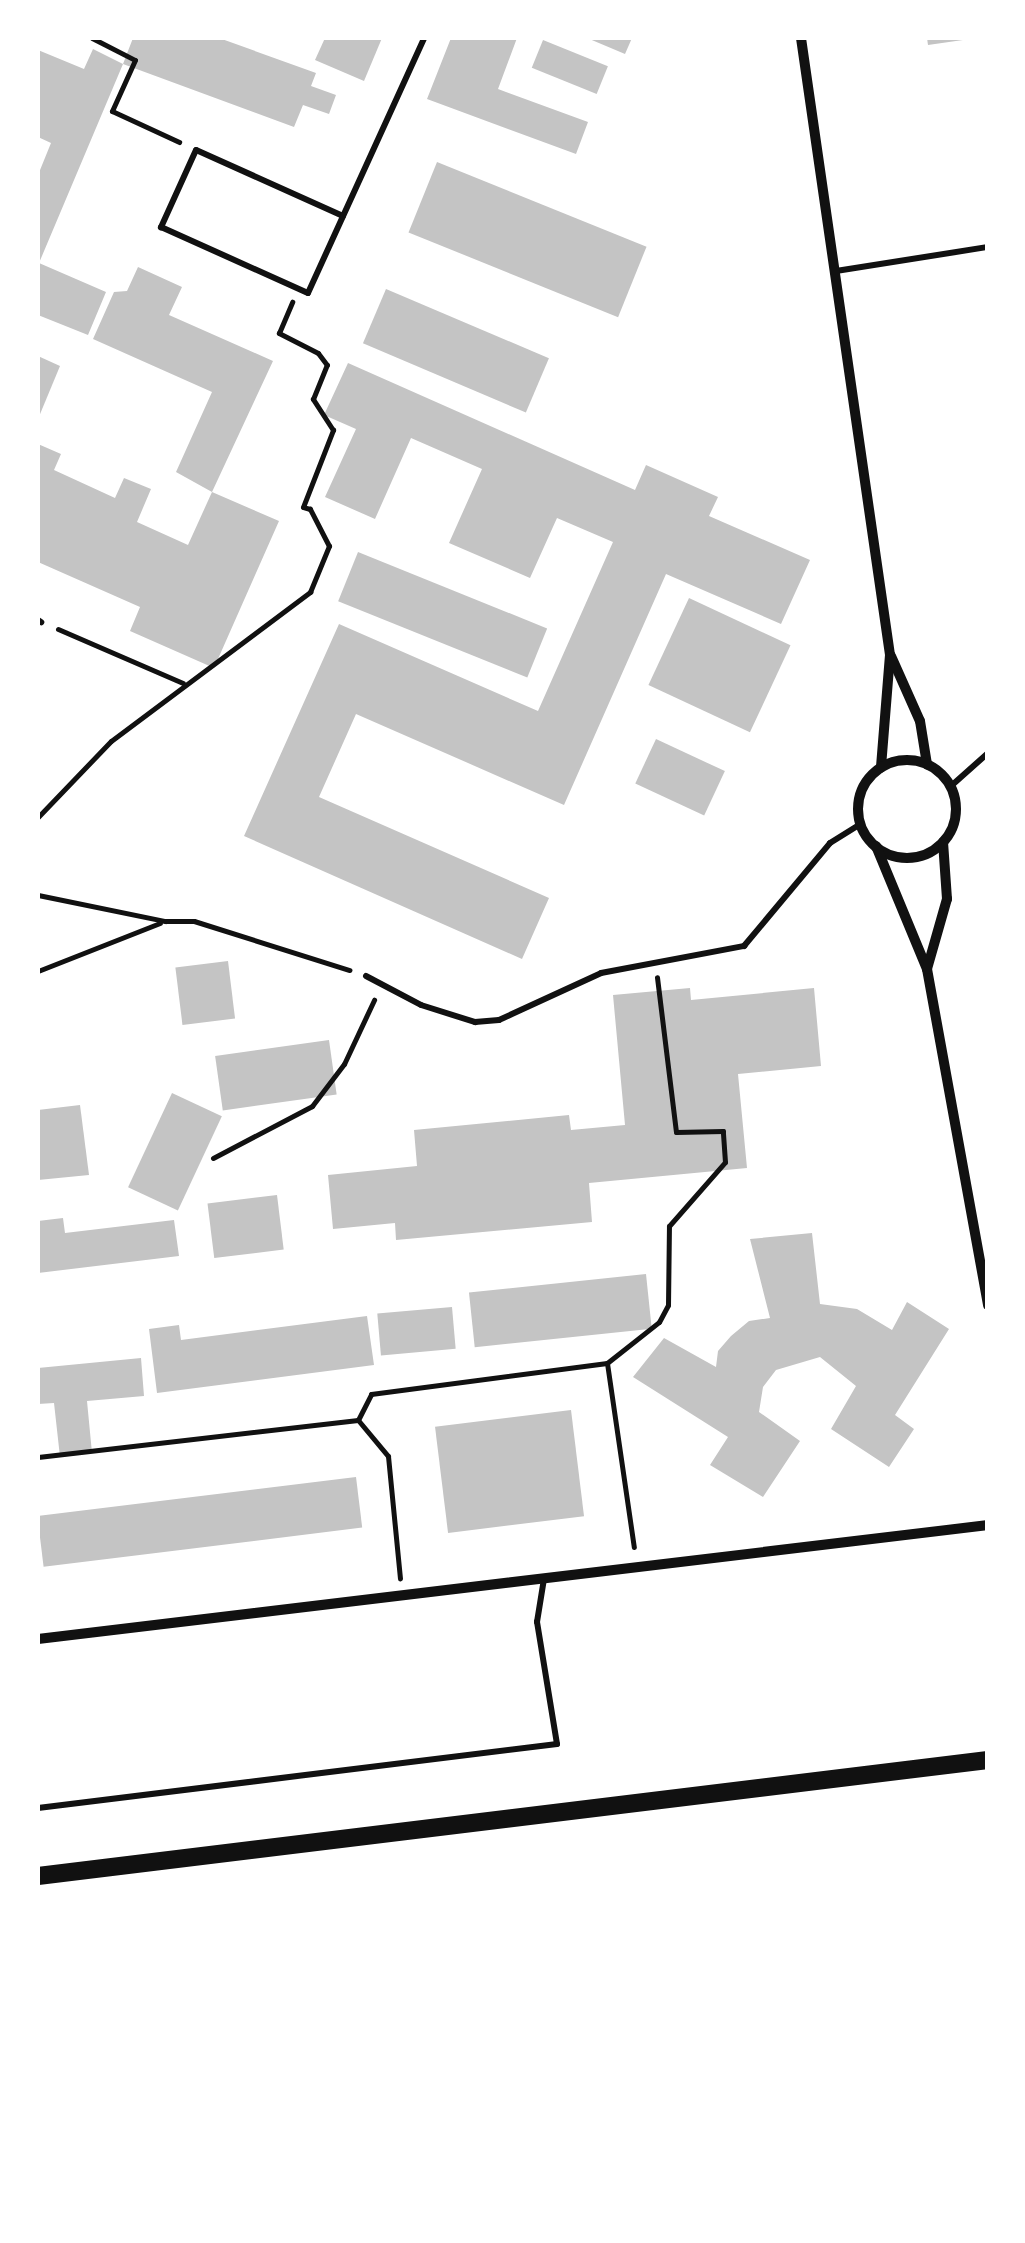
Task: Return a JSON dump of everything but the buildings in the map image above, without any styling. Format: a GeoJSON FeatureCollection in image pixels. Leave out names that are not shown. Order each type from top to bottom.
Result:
{"type":"FeatureCollection","features":[{"type":"Feature","properties":{"kind":"street"},"geometry":{"type":"LineString","coordinates":[[801,38],[890,656],[880,768]]}},
{"type":"Feature","properties":{"kind":"street"},"geometry":{"type":"LineString","coordinates":[[890,656],[920,720],[926,764]]}},
{"type":"Feature","properties":{"kind":"street"},"geometry":{"type":"LineString","coordinates":[[876,846],[910,858],[943,842],[954,825],[951,786],[926,764],[898,760],[880,768],[863,787],[860,824],[876,846],[928,968],[988,1306]]}},
{"type":"Feature","properties":{"kind":"street"},"geometry":{"type":"LineString","coordinates":[[928,968],[947,899],[943,842]]}},
{"type":"Feature","properties":{"kind":"street"},"geometry":{"type":"LineString","coordinates":[[38,1639],[988,1525]]}},
{"type":"Feature","properties":{"kind":"street"},"geometry":{"type":"LineString","coordinates":[[38,1876],[988,1760]]}},
{"type":"Feature","properties":{"kind":"lane"},"geometry":{"type":"LineString","coordinates":[[343,216],[196,150],[161,227],[308,293],[424,38]]}},
{"type":"Feature","properties":{"kind":"lane"},"geometry":{"type":"LineString","coordinates":[[836,271],[988,247]]}},
{"type":"Feature","properties":{"kind":"lane"},"geometry":{"type":"LineString","coordinates":[[951,786],[988,752]]}},
{"type":"Feature","properties":{"kind":"lane"},"geometry":{"type":"LineString","coordinates":[[366,976],[475,1022],[499,1020],[601,973],[744,946],[830,843],[860,824]]}},
{"type":"Feature","properties":{"kind":"lane"},"geometry":{"type":"LineString","coordinates":[[38,1808],[557,1744],[538,1622],[544,1578]]}},
{"type":"Feature","properties":{"kind":"path"},"geometry":{"type":"LineString","coordinates":[[92,38],[134,60],[112,111],[196,150]]}},
{"type":"Feature","properties":{"kind":"path"},"geometry":{"type":"LineString","coordinates":[[38,817],[111,741],[310,592],[328,546],[310,509],[302,507],[333,430],[313,399],[327,364],[318,352],[279,333],[298,289]]}},
{"type":"Feature","properties":{"kind":"path"},"geometry":{"type":"LineString","coordinates":[[39,621],[184,683]]}},
{"type":"Feature","properties":{"kind":"path"},"geometry":{"type":"LineString","coordinates":[[38,895],[164,921],[194,921],[366,976]]}},
{"type":"Feature","properties":{"kind":"path"},"geometry":{"type":"LineString","coordinates":[[38,971],[164,921]]}},
{"type":"Feature","properties":{"kind":"path"},"geometry":{"type":"LineString","coordinates":[[358,1420],[371,1394],[606,1363],[659,1322],[668,1305],[669,1226],[725,1162],[723,1131],[676,1132],[655,964]]}},
{"type":"Feature","properties":{"kind":"path"},"geometry":{"type":"LineString","coordinates":[[213,1158],[312,1106],[344,1064],[381,983]]}},
{"type":"Feature","properties":{"kind":"path"},"geometry":{"type":"LineString","coordinates":[[606,1363],[636,1566]]}},
{"type":"Feature","properties":{"kind":"path"},"geometry":{"type":"LineString","coordinates":[[38,1456],[358,1420]]}},
{"type":"Feature","properties":{"kind":"path"},"geometry":{"type":"LineString","coordinates":[[358,1420],[388,1456],[401,1595]]}}]}
